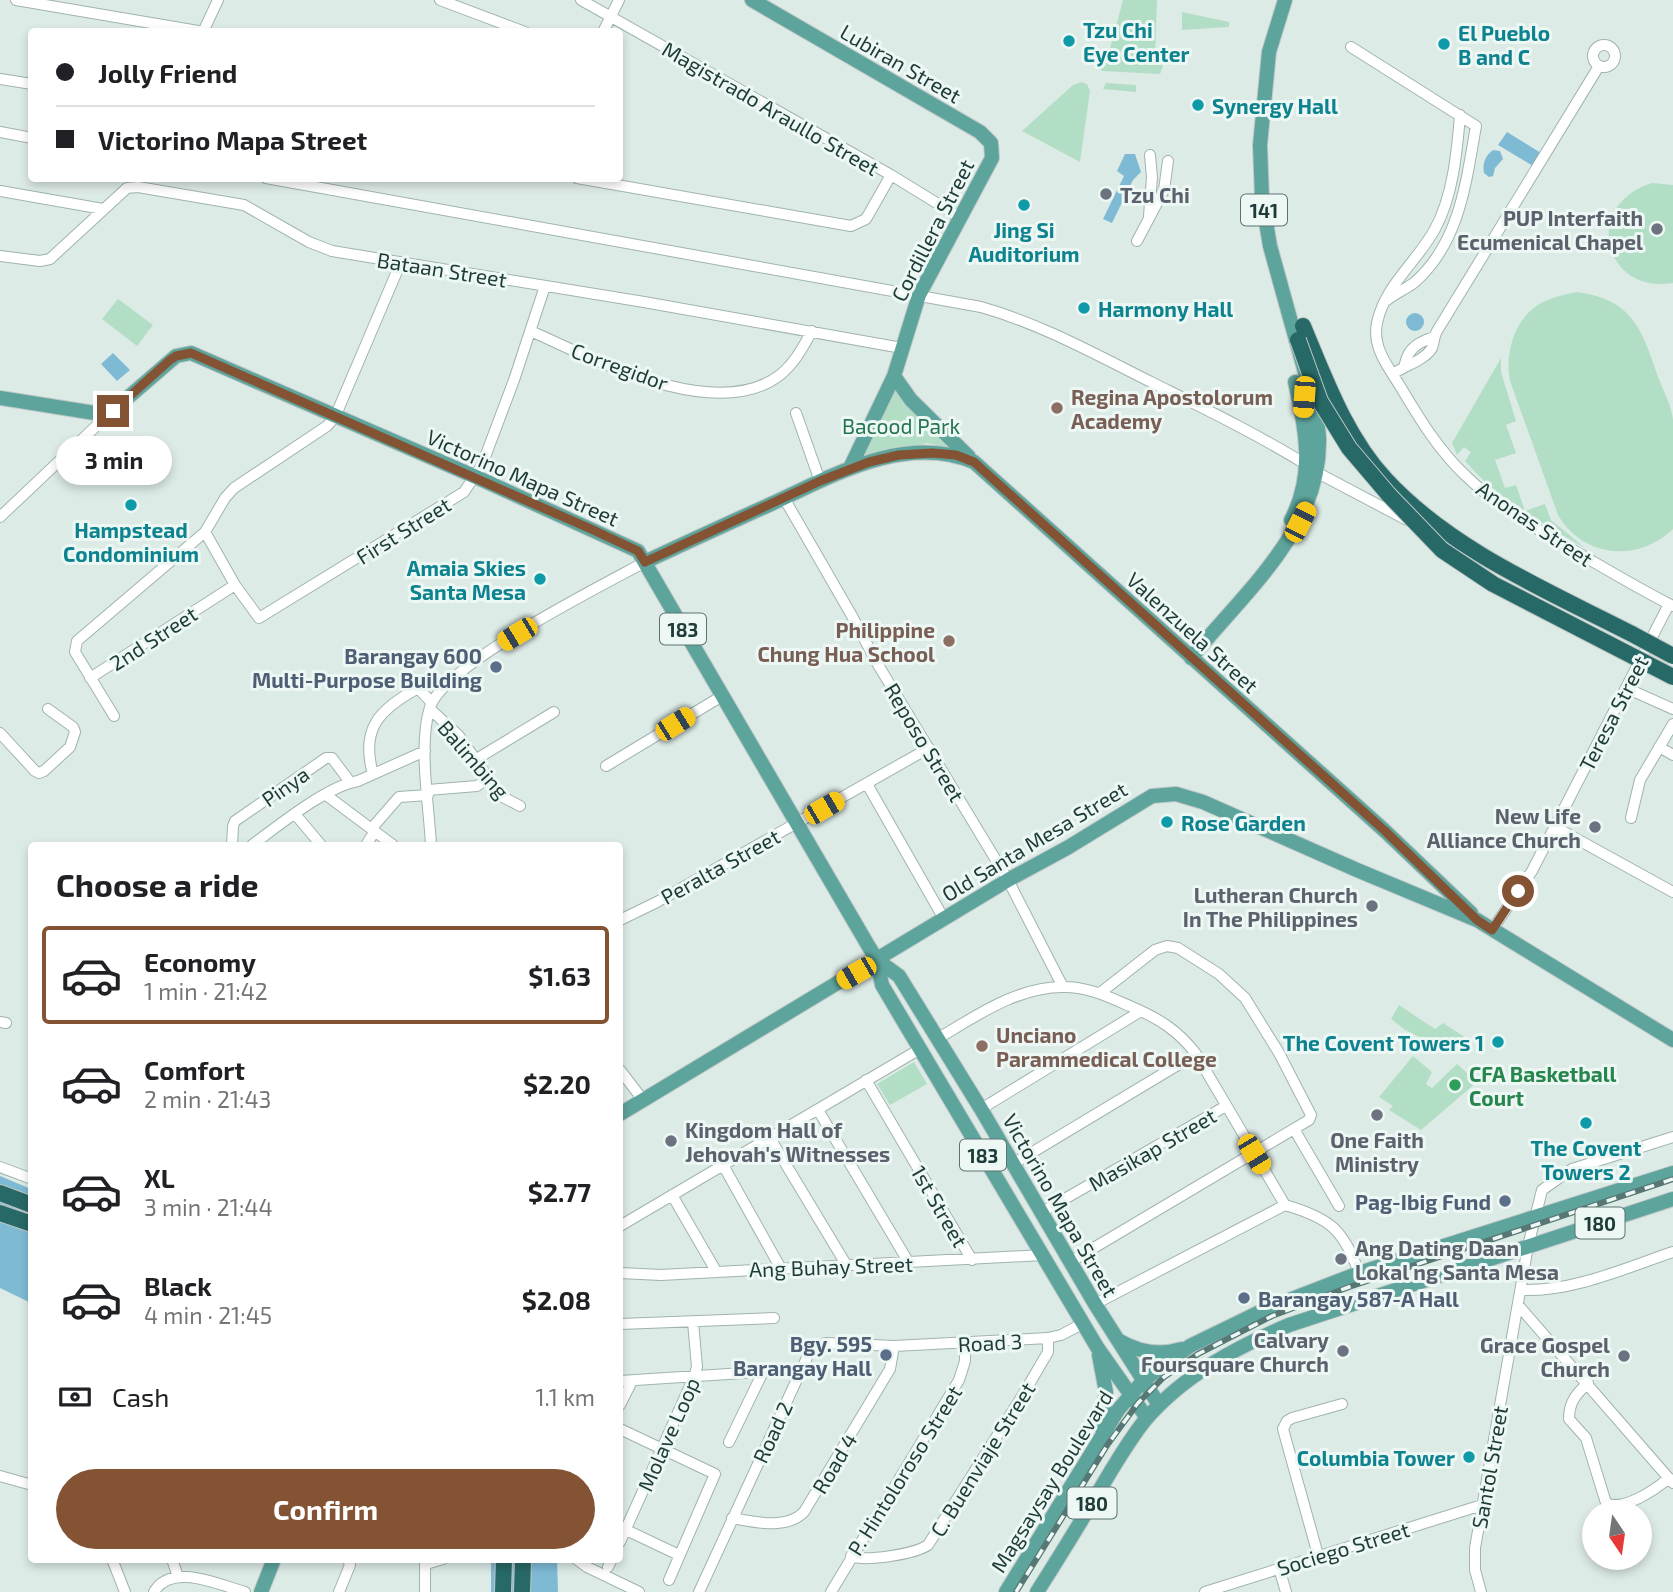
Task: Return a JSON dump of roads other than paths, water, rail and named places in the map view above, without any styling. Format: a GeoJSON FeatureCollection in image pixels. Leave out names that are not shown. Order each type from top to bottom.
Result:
{"type":"FeatureCollection","features":[{"type":"Feature","properties":{"kind":"highway"},"geometry":{"type":"LineString","coordinates":[[1673,656],[1448,535],[1385,479],[1345,423],[1300,333],[1320,401],[1349,448],[1389,495],[1442,550],[1493,584],[1673,677]]}},
{"type":"Feature","properties":{"kind":"highway"},"geometry":{"type":"LineString","coordinates":[[0,1193],[28,1204]]}},
{"type":"Feature","properties":{"kind":"highway"},"geometry":{"type":"LineString","coordinates":[[0,1213],[28,1223]]}},
{"type":"Feature","properties":{"kind":"highway"},"geometry":{"type":"LineString","coordinates":[[503,1592],[504,1563]]}},
{"type":"Feature","properties":{"kind":"highway"},"geometry":{"type":"LineString","coordinates":[[523,1563],[523,1592]]}},
{"type":"Feature","properties":{"kind":"main road","name":"Lubiran Street"},"geometry":{"type":"LineString","coordinates":[[752,0],[980,132],[991,143]]}},
{"type":"Feature","properties":{"kind":"main road","name":"141"},"geometry":{"type":"LineString","coordinates":[[1187,654],[1262,574],[1292,535],[1307,508],[1311,469],[1319,437],[1300,379],[1262,198],[1260,145],[1265,85],[1269,52],[1285,0]]}},
{"type":"Feature","properties":{"kind":"main road","name":"Cordillera Street"},"geometry":{"type":"LineString","coordinates":[[894,376],[919,295],[992,158],[991,143]]}},
{"type":"Feature","properties":{"kind":"main road","name":"Victorino Mapa Street"},"geometry":{"type":"LineString","coordinates":[[110,413],[176,356],[191,353],[475,477],[640,554],[877,960],[882,985],[1097,1347],[1147,1418]]}},
{"type":"Feature","properties":{"kind":"main road"},"geometry":{"type":"LineString","coordinates":[[850,468],[894,376],[911,400],[974,462]]}},
{"type":"Feature","properties":{"kind":"main road","name":"141"},"geometry":{"type":"LineString","coordinates":[[1300,379],[1311,469]]}},
{"type":"Feature","properties":{"kind":"main road"},"geometry":{"type":"LineString","coordinates":[[0,398],[101,414],[110,413]]}},
{"type":"Feature","properties":{"kind":"main road","name":"Valenzuela Street"},"geometry":{"type":"LineString","coordinates":[[645,562],[850,468],[888,457],[917,453],[946,453],[974,462],[1385,831],[1477,920]]}},
{"type":"Feature","properties":{"kind":"main road","name":"Old Santa Mesa Street"},"geometry":{"type":"LineString","coordinates":[[623,1112],[1008,880],[1067,848],[1142,800],[1164,794],[1176,794],[1203,802],[1477,920],[1673,1040]]}},
{"type":"Feature","properties":{"kind":"main road"},"geometry":{"type":"LineString","coordinates":[[1431,901],[1440,896],[1442,886]]}},
{"type":"Feature","properties":{"kind":"main road","name":"Victorino Mapa Street"},"geometry":{"type":"LineString","coordinates":[[877,960],[899,976],[981,1109],[1116,1340],[1159,1405]]}},
{"type":"Feature","properties":{"kind":"main road","name":"Magsaysay Boulevard"},"geometry":{"type":"LineString","coordinates":[[1006,1592],[1101,1435],[1130,1395],[1143,1381],[1190,1346],[1256,1313],[1359,1273],[1673,1173]]}},
{"type":"Feature","properties":{"kind":"main road","name":"180"},"geometry":{"type":"LineString","coordinates":[[1037,1592],[1125,1447],[1147,1418],[1191,1379],[1221,1358],[1260,1337],[1366,1298],[1673,1199]]}},
{"type":"Feature","properties":{"kind":"main road"},"geometry":{"type":"LineString","coordinates":[[1116,1340],[1140,1351],[1152,1353],[1165,1353],[1190,1346]]}},
{"type":"Feature","properties":{"kind":"main road"},"geometry":{"type":"LineString","coordinates":[[1097,1347],[1106,1392],[1101,1435]]}},
{"type":"Feature","properties":{"kind":"main road"},"geometry":{"type":"LineString","coordinates":[[261,1592],[272,1563]]}},
{"type":"Feature","properties":{"kind":"street"},"geometry":{"type":"LineString","coordinates":[[16,0],[186,28]]}},
{"type":"Feature","properties":{"kind":"street"},"geometry":{"type":"LineString","coordinates":[[205,28],[218,0]]}},
{"type":"Feature","properties":{"kind":"street"},"geometry":{"type":"LineString","coordinates":[[440,0],[514,28]]}},
{"type":"Feature","properties":{"kind":"street","name":"Magistrado Araullo Street"},"geometry":{"type":"LineString","coordinates":[[581,0],[961,218]]}},
{"type":"Feature","properties":{"kind":"street"},"geometry":{"type":"LineString","coordinates":[[605,28],[618,0]]}},
{"type":"Feature","properties":{"kind":"street"},"geometry":{"type":"LineString","coordinates":[[1351,47],[1476,126],[1460,211],[1450,236],[1440,253],[1416,281],[1385,301]]}},
{"type":"Feature","properties":{"kind":"street"},"geometry":{"type":"LineString","coordinates":[[1393,374],[1405,364],[1424,356],[1432,347],[1434,337],[1599,66]]}},
{"type":"Feature","properties":{"kind":"street"},"geometry":{"type":"LineString","coordinates":[[0,79],[28,83]]}},
{"type":"Feature","properties":{"kind":"street","name":"Anonas Street"},"geometry":{"type":"LineString","coordinates":[[1460,115],[1457,153],[1444,208],[1435,229],[1397,279],[1385,301],[1377,323],[1376,340],[1379,349],[1423,422],[1466,476],[1542,533],[1671,605]]}},
{"type":"Feature","properties":{"kind":"street"},"geometry":{"type":"LineString","coordinates":[[0,132],[28,137]]}},
{"type":"Feature","properties":{"kind":"street"},"geometry":{"type":"LineString","coordinates":[[1150,155],[1150,219]]}},
{"type":"Feature","properties":{"kind":"street"},"geometry":{"type":"LineString","coordinates":[[1138,241],[1164,190],[1168,161]]}},
{"type":"Feature","properties":{"kind":"street"},"geometry":{"type":"LineString","coordinates":[[599,182],[850,226],[866,219],[891,176]]}},
{"type":"Feature","properties":{"kind":"street"},"geometry":{"type":"LineString","coordinates":[[288,182],[981,307],[1040,327],[1172,393],[1472,554]]}},
{"type":"Feature","properties":{"kind":"street","name":"Bataan Street"},"geometry":{"type":"LineString","coordinates":[[0,256],[46,261],[127,188],[168,184],[244,205],[321,247],[902,348]]}},
{"type":"Feature","properties":{"kind":"street"},"geometry":{"type":"LineString","coordinates":[[0,191],[103,209]]}},
{"type":"Feature","properties":{"kind":"street","name":"2nd Street"},"geometry":{"type":"LineString","coordinates":[[235,585],[90,678],[75,652],[76,641],[205,532],[229,493],[327,426],[335,416],[401,262]]}},
{"type":"Feature","properties":{"kind":"street","name":"First Street"},"geometry":{"type":"LineString","coordinates":[[235,585],[259,618],[464,492],[475,477],[531,331],[545,286]]}},
{"type":"Feature","properties":{"kind":"street","name":"Corregidor"},"geometry":{"type":"LineString","coordinates":[[531,331],[647,381],[718,392],[754,387],[779,376],[797,358],[812,331]]}},
{"type":"Feature","properties":{"kind":"street","name":"Victorino Mapa Street"},"geometry":{"type":"LineString","coordinates":[[0,517],[110,413]]}},
{"type":"Feature","properties":{"kind":"street"},"geometry":{"type":"LineString","coordinates":[[796,413],[820,481]]}},
{"type":"Feature","properties":{"kind":"street","name":"Reposo Street"},"geometry":{"type":"LineString","coordinates":[[784,498],[877,663],[1008,880],[1063,987]]}},
{"type":"Feature","properties":{"kind":"street"},"geometry":{"type":"LineString","coordinates":[[205,532],[235,585]]}},
{"type":"Feature","properties":{"kind":"street"},"geometry":{"type":"LineString","coordinates":[[431,842],[426,729],[431,706],[441,690],[478,657],[645,562]]}},
{"type":"Feature","properties":{"kind":"street","name":"Teresa Street"},"geometry":{"type":"LineString","coordinates":[[1492,930],[1531,871],[1671,605]]}},
{"type":"Feature","properties":{"kind":"street"},"geometry":{"type":"LineString","coordinates":[[90,678],[114,716]]}},
{"type":"Feature","properties":{"kind":"street"},"geometry":{"type":"LineString","coordinates":[[373,774],[368,747],[370,731],[378,718],[391,703],[418,688],[431,706]]}},
{"type":"Feature","properties":{"kind":"street"},"geometry":{"type":"LineString","coordinates":[[1626,688],[1673,709]]}},
{"type":"Feature","properties":{"kind":"street"},"geometry":{"type":"LineString","coordinates":[[606,766],[722,696]]}},
{"type":"Feature","properties":{"kind":"street","name":"Balimbing"},"geometry":{"type":"LineString","coordinates":[[431,706],[458,736],[501,796],[520,806]]}},
{"type":"Feature","properties":{"kind":"street"},"geometry":{"type":"LineString","coordinates":[[0,733],[36,771],[44,771],[70,747],[75,733],[73,727],[48,709]]}},
{"type":"Feature","properties":{"kind":"street"},"geometry":{"type":"LineString","coordinates":[[475,760],[554,712]]}},
{"type":"Feature","properties":{"kind":"street"},"geometry":{"type":"LineString","coordinates":[[1630,818],[1640,780],[1673,724]]}},
{"type":"Feature","properties":{"kind":"street"},"geometry":{"type":"LineString","coordinates":[[1659,747],[1673,755]]}},
{"type":"Feature","properties":{"kind":"street","name":"Peralta Street"},"geometry":{"type":"LineString","coordinates":[[623,919],[657,902],[929,748]]}},
{"type":"Feature","properties":{"kind":"street"},"geometry":{"type":"LineString","coordinates":[[256,842],[313,801],[350,782],[425,751]]}},
{"type":"Feature","properties":{"kind":"street","name":"Pinya"},"geometry":{"type":"LineString","coordinates":[[232,842],[235,821],[326,758],[332,758],[350,782]]}},
{"type":"Feature","properties":{"kind":"street"},"geometry":{"type":"LineString","coordinates":[[368,842],[399,797],[477,786],[488,778]]}},
{"type":"Feature","properties":{"kind":"street"},"geometry":{"type":"LineString","coordinates":[[867,784],[944,919]]}},
{"type":"Feature","properties":{"kind":"street"},"geometry":{"type":"LineString","coordinates":[[326,795],[389,842]]}},
{"type":"Feature","properties":{"kind":"street"},"geometry":{"type":"LineString","coordinates":[[295,814],[318,842]]}},
{"type":"Feature","properties":{"kind":"street"},"geometry":{"type":"LineString","coordinates":[[1555,827],[1673,892]]}},
{"type":"Feature","properties":{"kind":"street"},"geometry":{"type":"LineString","coordinates":[[1070,1262],[1254,1154],[1308,1120],[1311,1115],[1245,998],[1219,974],[1178,948],[1167,946],[1155,950],[1100,993]]}},
{"type":"Feature","properties":{"kind":"street"},"geometry":{"type":"LineString","coordinates":[[937,1039],[1010,999],[1063,987],[1100,993],[1173,1028],[1196,1054],[1285,1205],[1326,1222],[1342,1235],[1359,1273]]}},
{"type":"Feature","properties":{"kind":"street"},"geometry":{"type":"LineString","coordinates":[[981,1109],[1141,1011]]}},
{"type":"Feature","properties":{"kind":"street"},"geometry":{"type":"LineString","coordinates":[[623,1224],[920,1049]]}},
{"type":"Feature","properties":{"kind":"street"},"geometry":{"type":"LineString","coordinates":[[1013,1164],[1196,1054]]}},
{"type":"Feature","properties":{"kind":"street"},"geometry":{"type":"LineString","coordinates":[[623,1074],[643,1100]]}},
{"type":"Feature","properties":{"kind":"street","name":"1st Street"},"geometry":{"type":"LineString","coordinates":[[866,1080],[972,1260]]}},
{"type":"Feature","properties":{"kind":"street","name":"Masikap Street"},"geometry":{"type":"LineString","coordinates":[[1042,1212],[1226,1106]]}},
{"type":"Feature","properties":{"kind":"street"},"geometry":{"type":"LineString","coordinates":[[818,1110],[909,1263]]}},
{"type":"Feature","properties":{"kind":"street"},"geometry":{"type":"LineString","coordinates":[[1294,1129],[1339,1206]]}},
{"type":"Feature","properties":{"kind":"street","name":"Santol Street"},"geometry":{"type":"LineString","coordinates":[[1481,1592],[1474,1559],[1482,1505],[1528,1246],[1542,1190],[1572,1168],[1673,1137]]}},
{"type":"Feature","properties":{"kind":"street"},"geometry":{"type":"LineString","coordinates":[[770,1138],[847,1266]]}},
{"type":"Feature","properties":{"kind":"street"},"geometry":{"type":"LineString","coordinates":[[723,1165],[780,1267]]}},
{"type":"Feature","properties":{"kind":"street"},"geometry":{"type":"LineString","coordinates":[[0,1167],[28,1178]]}},
{"type":"Feature","properties":{"kind":"street"},"geometry":{"type":"LineString","coordinates":[[672,1195],[716,1271]]}},
{"type":"Feature","properties":{"kind":"street"},"geometry":{"type":"LineString","coordinates":[[1095,1304],[1285,1205]]}},
{"type":"Feature","properties":{"kind":"street"},"geometry":{"type":"LineString","coordinates":[[1521,1290],[1546,1290],[1593,1279],[1673,1252]]}},
{"type":"Feature","properties":{"kind":"street","name":"Ang Buhay Street"},"geometry":{"type":"LineString","coordinates":[[623,1273],[661,1275],[1043,1255]]}},
{"type":"Feature","properties":{"kind":"street"},"geometry":{"type":"LineString","coordinates":[[1518,1305],[1588,1383],[1671,1481],[1646,1495],[1616,1506],[1606,1503],[1586,1438],[1569,1419],[1569,1406],[1588,1383]]}},
{"type":"Feature","properties":{"kind":"street"},"geometry":{"type":"LineString","coordinates":[[623,1324],[774,1318]]}},
{"type":"Feature","properties":{"kind":"street","name":"Molave Loop"},"geometry":{"type":"LineString","coordinates":[[623,1528],[662,1450],[694,1377],[697,1367],[693,1322]]}},
{"type":"Feature","properties":{"kind":"street","name":"Road 3"},"geometry":{"type":"LineString","coordinates":[[894,1346],[1048,1338],[1061,1335],[1084,1323]]}},
{"type":"Feature","properties":{"kind":"street","name":"C. Buenviaje Street"},"geometry":{"type":"LineString","coordinates":[[851,1556],[864,1560],[918,1550],[928,1545],[1048,1352],[1048,1338]]}},
{"type":"Feature","properties":{"kind":"street","name":"Road 2"},"geometry":{"type":"LineString","coordinates":[[699,1592],[810,1351],[817,1345],[826,1343],[894,1346]]}},
{"type":"Feature","properties":{"kind":"street","name":"P. Hintoloroso Street"},"geometry":{"type":"LineString","coordinates":[[831,1592],[960,1380],[965,1361],[965,1344]]}},
{"type":"Feature","properties":{"kind":"street","name":"Road 4"},"geometry":{"type":"LineString","coordinates":[[732,1518],[767,1523],[789,1522],[804,1513],[890,1369],[894,1346]]}},
{"type":"Feature","properties":{"kind":"street"},"geometry":{"type":"LineString","coordinates":[[623,1381],[761,1374],[729,1442]]}},
{"type":"Feature","properties":{"kind":"street"},"geometry":{"type":"LineString","coordinates":[[623,1399],[632,1381]]}},
{"type":"Feature","properties":{"kind":"street"},"geometry":{"type":"LineString","coordinates":[[1318,1555],[1283,1430],[1292,1418],[1342,1404]]}},
{"type":"Feature","properties":{"kind":"street"},"geometry":{"type":"LineString","coordinates":[[623,1430],[715,1474],[669,1580]]}},
{"type":"Feature","properties":{"kind":"street"},"geometry":{"type":"LineString","coordinates":[[0,1476],[28,1484]]}},
{"type":"Feature","properties":{"kind":"street","name":"Sociego Street"},"geometry":{"type":"LineString","coordinates":[[1205,1592],[1482,1505]]}},
{"type":"Feature","properties":{"kind":"street"},"geometry":{"type":"LineString","coordinates":[[623,1528],[679,1555]]}},
{"type":"Feature","properties":{"kind":"street"},"geometry":{"type":"LineString","coordinates":[[114,1563],[125,1592]]}},
{"type":"Feature","properties":{"kind":"street"},"geometry":{"type":"LineString","coordinates":[[173,1563],[178,1577]]}},
{"type":"Feature","properties":{"kind":"street"},"geometry":{"type":"LineString","coordinates":[[340,1592],[349,1563]]}},
{"type":"Feature","properties":{"kind":"street"},"geometry":{"type":"LineString","coordinates":[[425,1563],[425,1592]]}},
{"type":"Feature","properties":{"kind":"street"},"geometry":{"type":"LineString","coordinates":[[582,1563],[639,1592]]}},
{"type":"Feature","properties":{"kind":"street"},"geometry":{"type":"LineString","coordinates":[[1279,1568],[1286,1592]]}},
{"type":"Feature","properties":{"kind":"street"},"geometry":{"type":"LineString","coordinates":[[154,1592],[159,1584],[184,1576],[245,1592]]}},
{"type":"Feature","properties":{"kind":"water"},"geometry":{"type":"Polygon","coordinates":[[[1507,132],[1541,153],[1533,166],[1498,145],[1507,132]]]}},
{"type":"Feature","properties":{"kind":"water"},"geometry":{"type":"Polygon","coordinates":[[[1493,150],[1500,151],[1503,159],[1495,168],[1493,176],[1489,177],[1484,173],[1484,166],[1493,150]]]}},
{"type":"Feature","properties":{"kind":"water"},"geometry":{"type":"Polygon","coordinates":[[[1125,154],[1135,154],[1141,172],[1133,180],[1112,223],[1103,219],[1124,176],[1117,171],[1125,154]]]}},
{"type":"Feature","properties":{"kind":"water"},"geometry":{"type":"Polygon","coordinates":[[[1411,313],[1419,313],[1424,322],[1422,329],[1411,331],[1406,326],[1406,318],[1411,313]]]}},
{"type":"Feature","properties":{"kind":"water"},"geometry":{"type":"Polygon","coordinates":[[[113,353],[130,370],[117,381],[101,364],[113,353]]]}},
{"type":"Feature","properties":{"kind":"water"},"geometry":{"type":"Polygon","coordinates":[[[0,1176],[28,1188],[28,1302],[0,1288],[0,1176]]]}},
{"type":"Feature","properties":{"kind":"water"},"geometry":{"type":"Polygon","coordinates":[[[491,1563],[557,1563],[558,1592],[491,1592],[491,1563]]]}},
{"type":"Feature","properties":{"kind":"railway"},"geometry":{"type":"LineString","coordinates":[[1016,1592],[1108,1444],[1138,1403],[1164,1377],[1198,1354],[1272,1316],[1349,1287],[1673,1179]]}},
{"type":"Feature","properties":{"kind":"place","name":"Tzu Chi Eye Center"},"geometry":{"type":"Point","coordinates":[1069,41]}},
{"type":"Feature","properties":{"kind":"place","name":"El Pueblo B and C"},"geometry":{"type":"Point","coordinates":[1444,44]}},
{"type":"Feature","properties":{"kind":"place","name":"Synergy Hall"},"geometry":{"type":"Point","coordinates":[1198,105]}},
{"type":"Feature","properties":{"kind":"place","name":"Tzu Chi"},"geometry":{"type":"Point","coordinates":[1106,194]}},
{"type":"Feature","properties":{"kind":"place","name":"Jing Si Auditorium"},"geometry":{"type":"Point","coordinates":[1024,205]}},
{"type":"Feature","properties":{"kind":"place","name":"PUP Interfaith Ecumenical Chapel"},"geometry":{"type":"Point","coordinates":[1657,229]}},
{"type":"Feature","properties":{"kind":"place","name":"Harmony Hall"},"geometry":{"type":"Point","coordinates":[1084,308]}},
{"type":"Feature","properties":{"kind":"place","name":"Regina Apostolorum Academy"},"geometry":{"type":"Point","coordinates":[1057,408]}},
{"type":"Feature","properties":{"kind":"place","name":"Hampstead Condominium"},"geometry":{"type":"Point","coordinates":[131,505]}},
{"type":"Feature","properties":{"kind":"place","name":"Amaia Skies Santa Mesa"},"geometry":{"type":"Point","coordinates":[540,579]}},
{"type":"Feature","properties":{"kind":"place","name":"Philippine Chung Hua School"},"geometry":{"type":"Point","coordinates":[949,641]}},
{"type":"Feature","properties":{"kind":"place","name":"Barangay 600 Multi-Purpose Building"},"geometry":{"type":"Point","coordinates":[496,667]}},
{"type":"Feature","properties":{"kind":"place","name":"Rose Garden"},"geometry":{"type":"Point","coordinates":[1167,822]}},
{"type":"Feature","properties":{"kind":"place","name":"New Life Alliance Church"},"geometry":{"type":"Point","coordinates":[1595,827]}},
{"type":"Feature","properties":{"kind":"place","name":"Lutheran Church In The Philippines"},"geometry":{"type":"Point","coordinates":[1372,906]}},
{"type":"Feature","properties":{"kind":"place","name":"The Covent Towers 1"},"geometry":{"type":"Point","coordinates":[1498,1042]}},
{"type":"Feature","properties":{"kind":"place","name":"Unciano Parammedical College"},"geometry":{"type":"Point","coordinates":[982,1046]}},
{"type":"Feature","properties":{"kind":"place","name":"CFA Basketball Court"},"geometry":{"type":"Point","coordinates":[1455,1085]}},
{"type":"Feature","properties":{"kind":"place","name":"One Faith Ministry"},"geometry":{"type":"Point","coordinates":[1377,1115]}},
{"type":"Feature","properties":{"kind":"place","name":"The Covent Towers 2"},"geometry":{"type":"Point","coordinates":[1586,1123]}},
{"type":"Feature","properties":{"kind":"place","name":"Kingdom Hall of Jehovah's Witnesses"},"geometry":{"type":"Point","coordinates":[671,1141]}},
{"type":"Feature","properties":{"kind":"place","name":"Pag-Ibig Fund"},"geometry":{"type":"Point","coordinates":[1505,1201]}},
{"type":"Feature","properties":{"kind":"place","name":"Ang Dating Daan Lokal ng Santa Mesa"},"geometry":{"type":"Point","coordinates":[1341,1259]}},
{"type":"Feature","properties":{"kind":"place","name":"Barangay 587-A Hall"},"geometry":{"type":"Point","coordinates":[1244,1298]}},
{"type":"Feature","properties":{"kind":"place","name":"Calvary Foursquare Church"},"geometry":{"type":"Point","coordinates":[1343,1351]}},
{"type":"Feature","properties":{"kind":"place","name":"Bgy. 595 Barangay Hall"},"geometry":{"type":"Point","coordinates":[886,1355]}},
{"type":"Feature","properties":{"kind":"place","name":"Grace Gospel Church"},"geometry":{"type":"Point","coordinates":[1624,1356]}},
{"type":"Feature","properties":{"kind":"place","name":"Columbia Tower"},"geometry":{"type":"Point","coordinates":[1469,1457]}},
{"type":"Feature","properties":{"kind":"park label","name":"Bacood Park"},"geometry":{"type":"Point","coordinates":[901,425]}}]}
